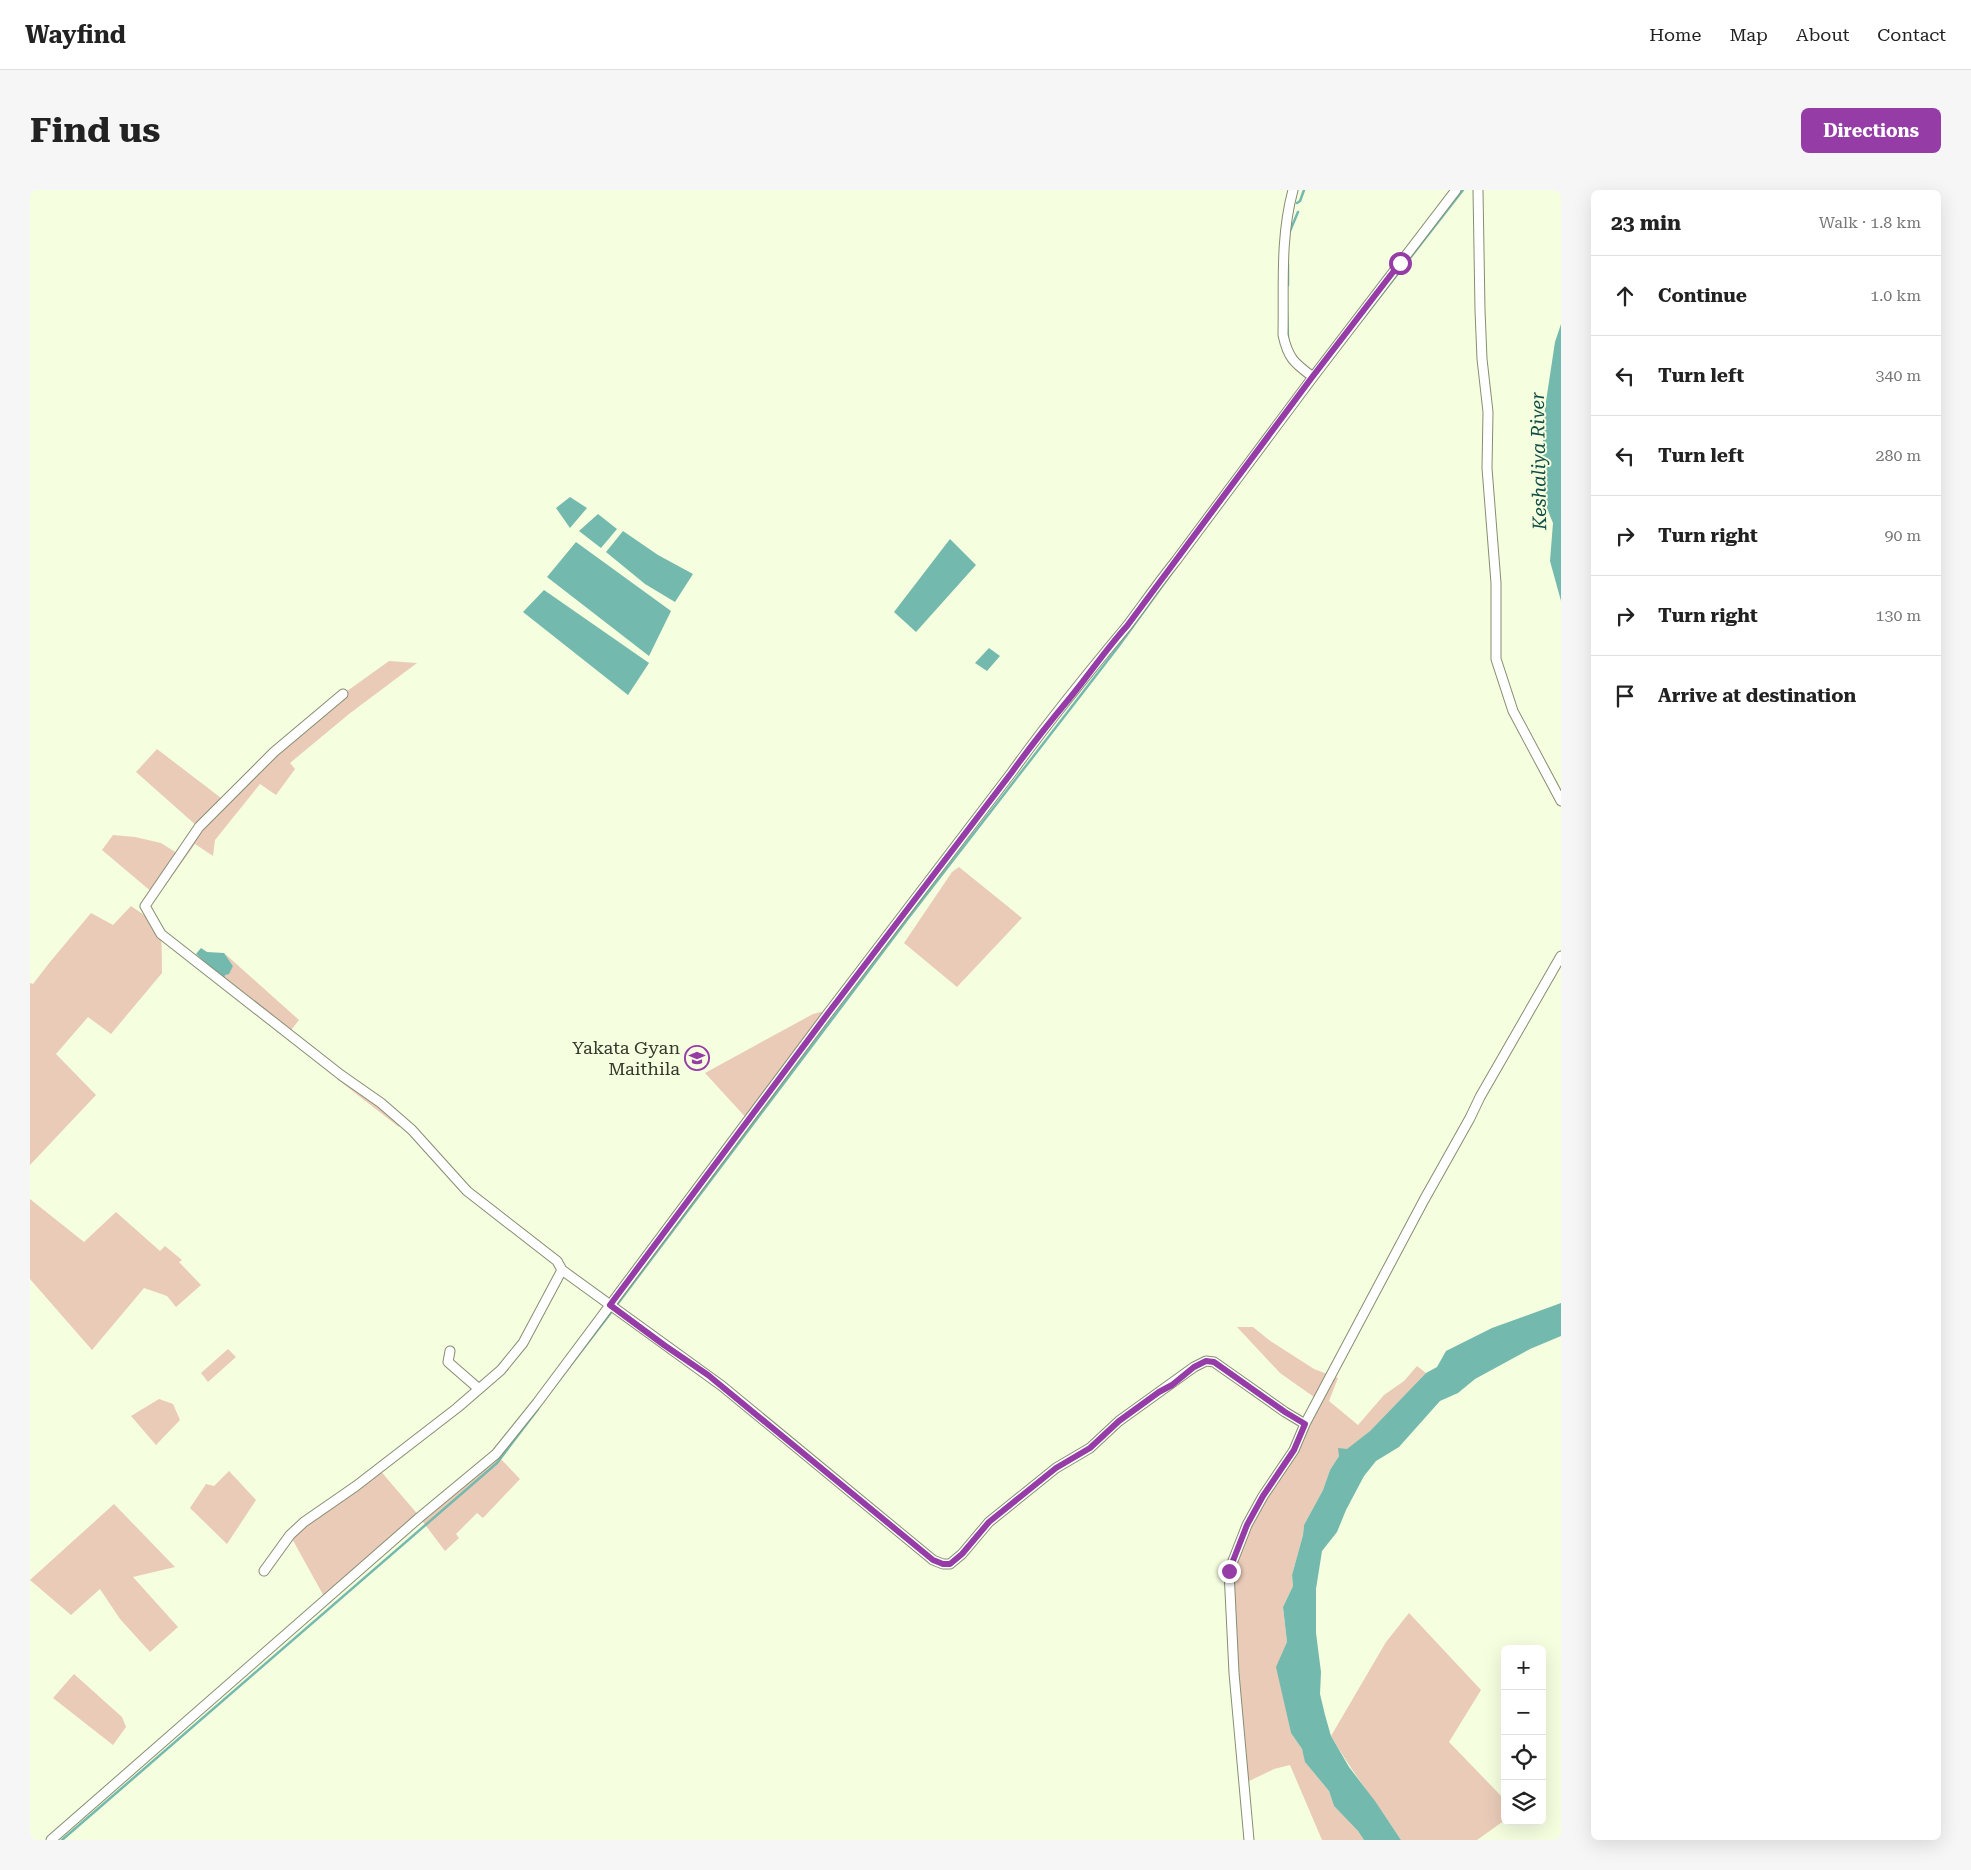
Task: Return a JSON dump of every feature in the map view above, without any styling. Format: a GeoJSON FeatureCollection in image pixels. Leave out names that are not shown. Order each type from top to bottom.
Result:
{"type":"FeatureCollection","features":[{"type":"Feature","properties":{"kind":"street"},"geometry":{"type":"LineString","coordinates":[[1293,190],[1287,213],[1283,246],[1284,335],[1285,344],[1292,361],[1313,376]]}},
{"type":"Feature","properties":{"kind":"street"},"geometry":{"type":"LineString","coordinates":[[51,1840],[420,1517],[496,1454],[732,1144],[829,1012],[1012,772],[1039,733],[1070,698],[1103,652],[1127,626],[1313,376],[1456,190]]}},
{"type":"Feature","properties":{"kind":"street"},"geometry":{"type":"LineString","coordinates":[[1478,190],[1482,359],[1488,412],[1488,468],[1496,583],[1496,659],[1513,711],[1561,801]]}},
{"type":"Feature","properties":{"kind":"street"},"geometry":{"type":"LineString","coordinates":[[343,694],[274,752],[199,827],[145,906],[162,934],[340,1075],[381,1103],[412,1130],[467,1191],[557,1260],[562,1270],[708,1375],[933,1560],[943,1564],[950,1564],[962,1554],[989,1522],[1056,1468],[1090,1448],[1119,1421],[1159,1392],[1172,1385],[1194,1367],[1206,1361],[1214,1362],[1305,1424]]}},
{"type":"Feature","properties":{"kind":"street"},"geometry":{"type":"LineString","coordinates":[[1249,1840],[1242,1784],[1229,1571],[1247,1525],[1263,1496],[1294,1450],[1305,1424],[1424,1200],[1480,1097],[1561,956]]}},
{"type":"Feature","properties":{"kind":"street"},"geometry":{"type":"LineString","coordinates":[[264,1570],[290,1535],[304,1522],[356,1486],[479,1389],[511,1360],[523,1343],[562,1270]]}},
{"type":"Feature","properties":{"kind":"street"},"geometry":{"type":"LineString","coordinates":[[450,1351],[448,1362],[479,1389]]}},
{"type":"Feature","properties":{"kind":"shaded area"},"geometry":{"type":"Polygon","coordinates":[[[389,661],[417,663],[349,714],[290,763],[295,769],[276,795],[260,784],[215,840],[213,856],[195,844],[163,889],[159,885],[153,893],[102,850],[113,835],[135,837],[161,843],[180,855],[198,827],[136,772],[157,749],[225,801],[343,694],[389,661]]]}},
{"type":"Feature","properties":{"kind":"shaded area"},"geometry":{"type":"Polygon","coordinates":[[[959,867],[1022,918],[957,987],[904,943],[952,872],[959,867]]]}},
{"type":"Feature","properties":{"kind":"shaded area"},"geometry":{"type":"Polygon","coordinates":[[[131,906],[151,921],[160,933],[162,973],[111,1034],[88,1017],[56,1054],[96,1095],[30,1165],[30,983],[33,984],[91,913],[113,925],[131,906]]]}},
{"type":"Feature","properties":{"kind":"shaded area"},"geometry":{"type":"Polygon","coordinates":[[[224,953],[299,1020],[288,1034],[224,983],[225,975],[233,966],[224,953]]]}},
{"type":"Feature","properties":{"kind":"shaded area"},"geometry":{"type":"Polygon","coordinates":[[[829,1012],[749,1121],[705,1073],[813,1014],[829,1012]]]}},
{"type":"Feature","properties":{"kind":"shaded area"},"geometry":{"type":"Polygon","coordinates":[[[341,1075],[402,1121],[399,1127],[337,1079],[341,1075]]]}},
{"type":"Feature","properties":{"kind":"shaded area"},"geometry":{"type":"Polygon","coordinates":[[[30,1199],[84,1242],[116,1212],[160,1251],[165,1246],[182,1260],[179,1262],[201,1285],[176,1307],[167,1296],[144,1288],[92,1350],[30,1279],[30,1199]]]}},
{"type":"Feature","properties":{"kind":"shaded area"},"geometry":{"type":"Polygon","coordinates":[[[1237,1327],[1253,1327],[1269,1340],[1314,1369],[1338,1378],[1329,1401],[1358,1425],[1384,1395],[1404,1381],[1417,1366],[1426,1373],[1370,1431],[1339,1456],[1330,1470],[1323,1490],[1304,1525],[1292,1575],[1293,1586],[1283,1607],[1287,1642],[1277,1667],[1291,1733],[1302,1749],[1306,1763],[1329,1791],[1334,1806],[1364,1840],[1322,1840],[1290,1765],[1274,1769],[1243,1784],[1229,1571],[1247,1525],[1305,1424],[1314,1397],[1280,1373],[1237,1327]]]}},
{"type":"Feature","properties":{"kind":"shaded area"},"geometry":{"type":"Polygon","coordinates":[[[228,1349],[236,1357],[208,1382],[201,1373],[228,1349]]]}},
{"type":"Feature","properties":{"kind":"shaded area"},"geometry":{"type":"Polygon","coordinates":[[[159,1399],[173,1404],[180,1420],[156,1445],[131,1416],[159,1399]]]}},
{"type":"Feature","properties":{"kind":"shaded area"},"geometry":{"type":"Polygon","coordinates":[[[496,1454],[520,1479],[483,1518],[477,1513],[456,1534],[459,1538],[445,1551],[420,1518],[326,1600],[290,1535],[378,1468],[420,1517],[496,1454]]]}},
{"type":"Feature","properties":{"kind":"shaded area"},"geometry":{"type":"Polygon","coordinates":[[[229,1471],[256,1500],[227,1544],[190,1508],[206,1484],[214,1486],[229,1471]]]}},
{"type":"Feature","properties":{"kind":"shaded area"},"geometry":{"type":"Polygon","coordinates":[[[114,1504],[175,1567],[133,1577],[178,1627],[150,1652],[120,1619],[100,1589],[71,1615],[30,1580],[114,1504]]]}},
{"type":"Feature","properties":{"kind":"shaded area"},"geometry":{"type":"Polygon","coordinates":[[[1409,1613],[1481,1690],[1449,1742],[1501,1796],[1501,1823],[1477,1840],[1401,1840],[1331,1736],[1386,1642],[1409,1613]]]}},
{"type":"Feature","properties":{"kind":"shaded area"},"geometry":{"type":"Polygon","coordinates":[[[74,1674],[122,1717],[126,1727],[113,1745],[53,1698],[74,1674]]]}},
{"type":"Feature","properties":{"kind":"water"},"geometry":{"type":"Polygon","coordinates":[[[1561,324],[1561,601],[1550,561],[1553,523],[1546,506],[1542,457],[1545,408],[1555,342],[1561,324]]]}},
{"type":"Feature","properties":{"kind":"water"},"geometry":{"type":"Polygon","coordinates":[[[570,497],[587,508],[570,528],[556,508],[570,497]]]}},
{"type":"Feature","properties":{"kind":"water"},"geometry":{"type":"Polygon","coordinates":[[[598,514],[617,529],[601,548],[579,531],[598,514]]]}},
{"type":"Feature","properties":{"kind":"water"},"geometry":{"type":"Polygon","coordinates":[[[623,531],[658,555],[693,574],[675,602],[645,584],[606,552],[623,531]]]}},
{"type":"Feature","properties":{"kind":"water"},"geometry":{"type":"Polygon","coordinates":[[[950,539],[976,565],[916,632],[894,612],[950,539]]]}},
{"type":"Feature","properties":{"kind":"water"},"geometry":{"type":"Polygon","coordinates":[[[576,542],[671,611],[649,656],[547,577],[576,542]]]}},
{"type":"Feature","properties":{"kind":"water"},"geometry":{"type":"Polygon","coordinates":[[[544,590],[649,663],[628,695],[523,612],[544,590]]]}},
{"type":"Feature","properties":{"kind":"water"},"geometry":{"type":"Polygon","coordinates":[[[989,648],[1000,656],[987,671],[975,663],[989,648]]]}},
{"type":"Feature","properties":{"kind":"water"},"geometry":{"type":"Polygon","coordinates":[[[201,948],[207,952],[224,953],[233,966],[229,974],[225,975],[224,983],[208,971],[207,964],[196,954],[201,948]]]}},
{"type":"Feature","properties":{"kind":"water"},"geometry":{"type":"Polygon","coordinates":[[[1561,1303],[1561,1336],[1530,1349],[1475,1379],[1458,1393],[1440,1401],[1399,1447],[1376,1461],[1364,1476],[1337,1532],[1322,1551],[1316,1589],[1316,1633],[1321,1672],[1320,1694],[1325,1715],[1331,1736],[1349,1767],[1401,1840],[1364,1840],[1334,1806],[1329,1791],[1305,1762],[1302,1749],[1291,1733],[1276,1667],[1287,1642],[1283,1607],[1293,1586],[1292,1575],[1304,1525],[1323,1490],[1330,1470],[1339,1456],[1338,1448],[1347,1449],[1370,1431],[1426,1373],[1437,1367],[1446,1351],[1492,1328],[1561,1303]]]}},
{"type":"Feature","properties":{"kind":"waterway"},"geometry":{"type":"LineString","coordinates":[[1297,203],[1300,201],[1304,190]]}},
{"type":"Feature","properties":{"kind":"waterway"},"geometry":{"type":"LineString","coordinates":[[1361,321],[1463,190]]}},
{"type":"Feature","properties":{"kind":"waterway"},"geometry":{"type":"LineString","coordinates":[[1290,231],[1298,212]]}},
{"type":"Feature","properties":{"kind":"waterway"},"geometry":{"type":"LineString","coordinates":[[1288,264],[1288,285]]}},
{"type":"Feature","properties":{"kind":"waterway"},"geometry":{"type":"LineString","coordinates":[[1287,313],[1288,338]]}},
{"type":"Feature","properties":{"kind":"waterway"},"geometry":{"type":"LineString","coordinates":[[616,1306],[906,921],[1118,647],[1179,563]]}},
{"type":"Feature","properties":{"kind":"waterway"},"geometry":{"type":"LineString","coordinates":[[553,1388],[613,1310]]}},
{"type":"Feature","properties":{"kind":"waterway"},"geometry":{"type":"LineString","coordinates":[[62,1840],[497,1463],[538,1409]]}},
{"type":"Feature","properties":{"kind":"place","name":"Yakata Gyan Maithila"},"geometry":{"type":"Point","coordinates":[697,1058]}},
{"type":"Feature","properties":{"kind":"route"},"geometry":{"type":"LineString","coordinates":[[1229,1571],[1247,1525],[1263,1496],[1294,1450],[1305,1424],[1214,1362],[1206,1361],[1194,1367],[1172,1385],[1159,1392],[1119,1421],[1090,1448],[1056,1468],[989,1522],[962,1554],[950,1564],[943,1564],[933,1560],[708,1375],[610,1305],[829,1012],[1012,772],[1039,733],[1070,698],[1103,652],[1127,626],[1313,376],[1400,263]]}},
{"type":"Feature","properties":{"kind":"water label","name":"Keshaliya River"},"geometry":{"type":"Point","coordinates":[1538,461]}}]}
